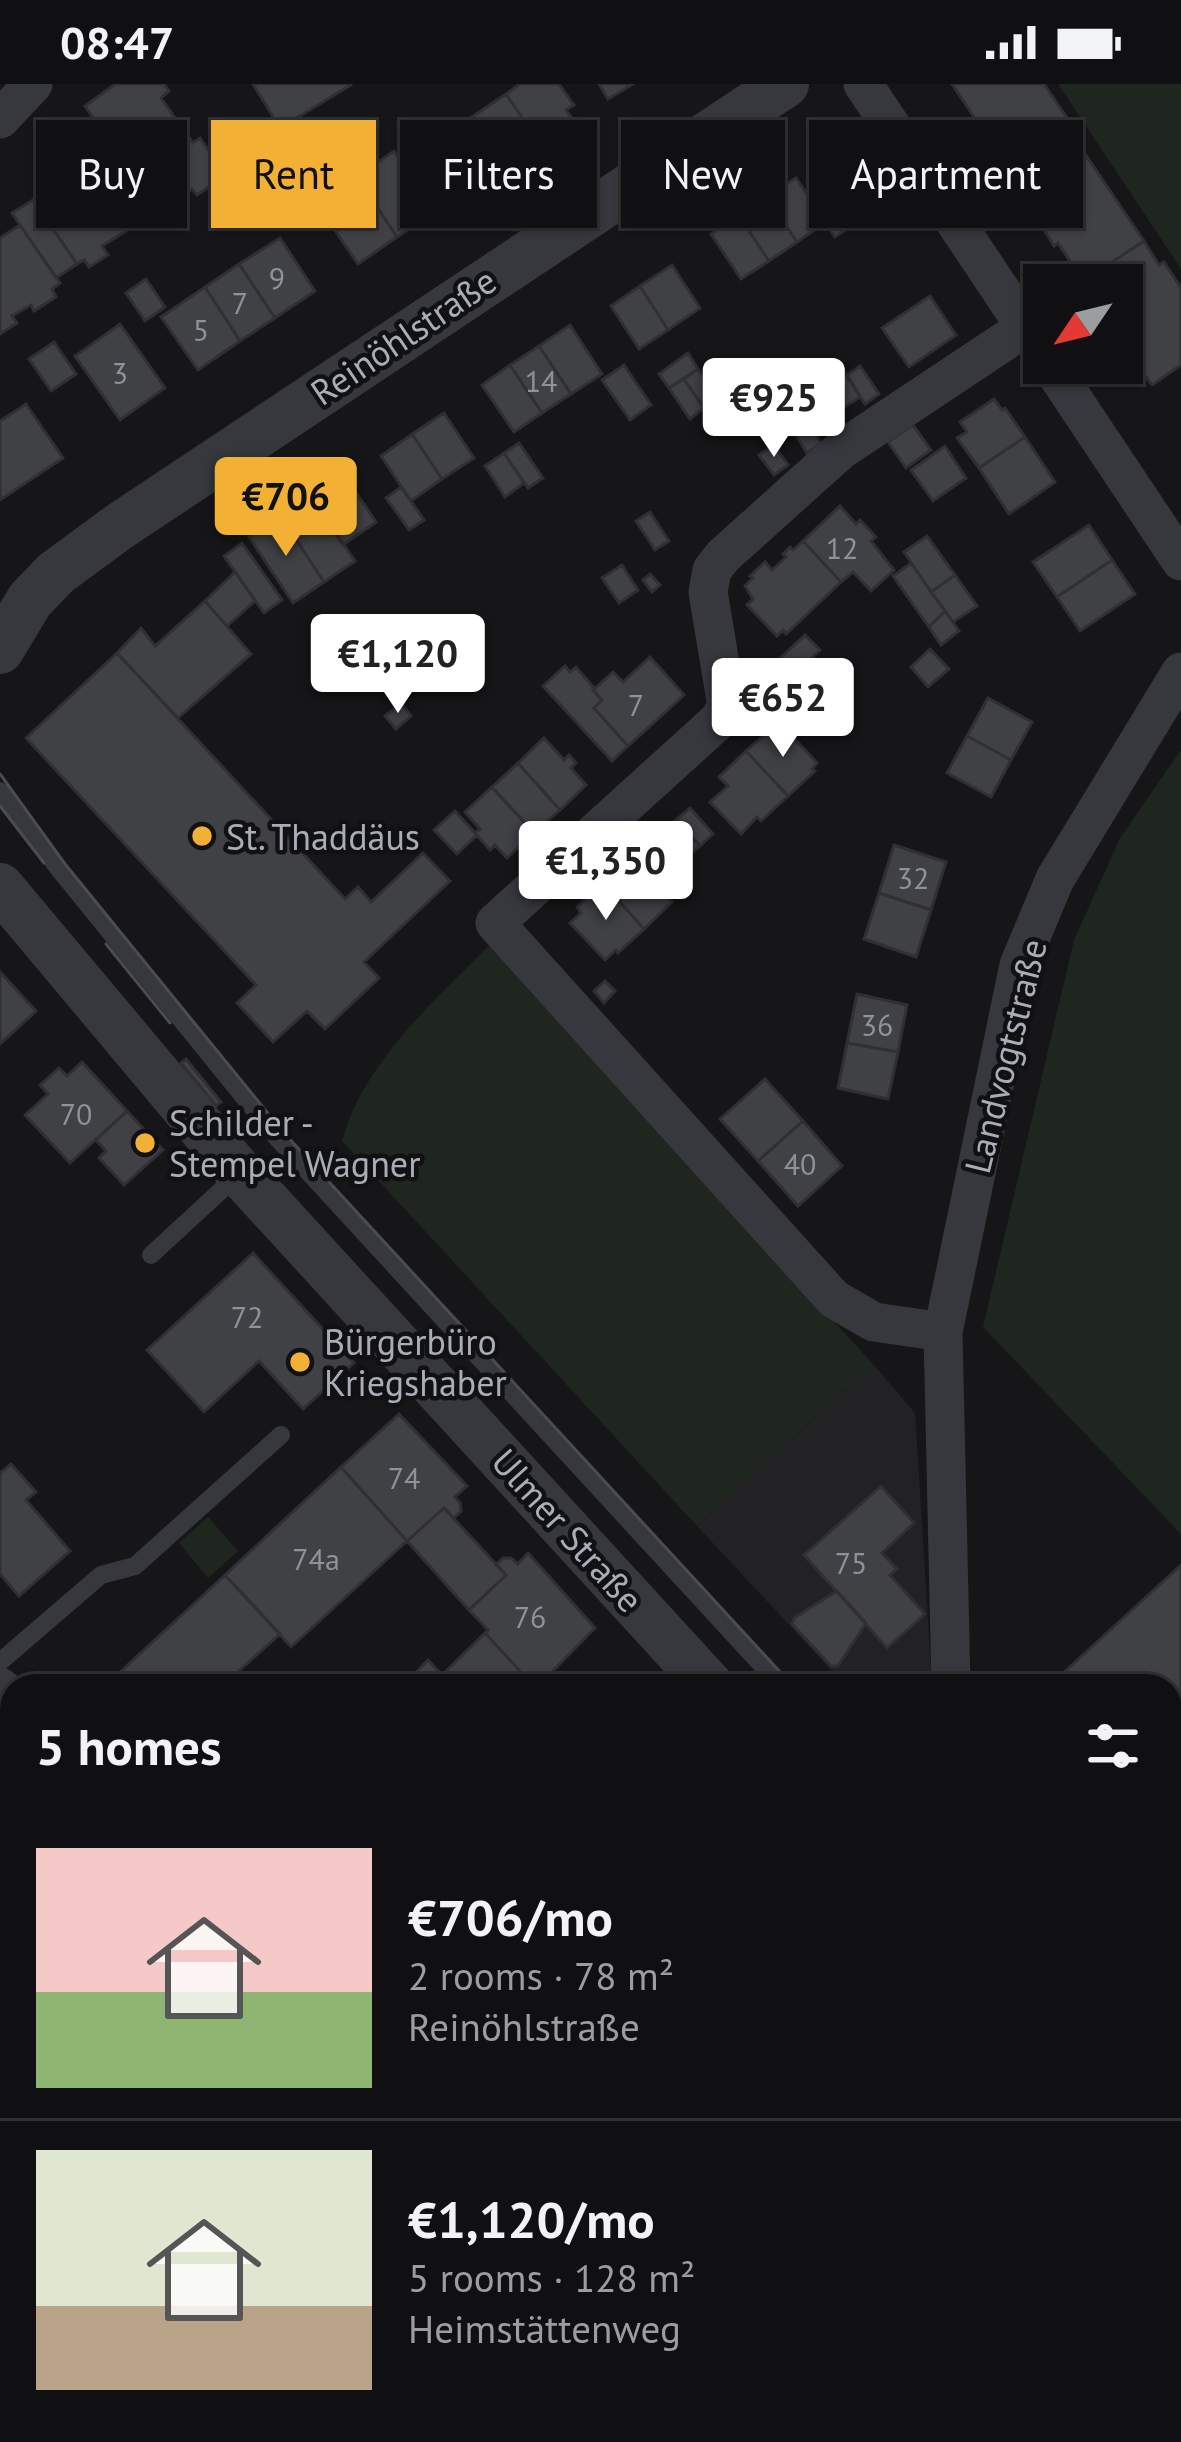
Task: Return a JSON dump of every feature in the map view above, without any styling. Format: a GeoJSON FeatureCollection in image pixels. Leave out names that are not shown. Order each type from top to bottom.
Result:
{"type":"FeatureCollection","features":[{"type":"Feature","properties":{"kind":"street"},"geometry":{"type":"LineString","coordinates":[[0,119],[33,84]]}},
{"type":"Feature","properties":{"kind":"street","name":"Reinöhlstraße"},"geometry":{"type":"LineString","coordinates":[[0,650],[15,602],[145,508],[784,84]]}},
{"type":"Feature","properties":{"kind":"street"},"geometry":{"type":"LineString","coordinates":[[863,84],[1023,323]]}},
{"type":"Feature","properties":{"kind":"street"},"geometry":{"type":"LineString","coordinates":[[943,1332],[874,1322],[834,1299],[495,923],[718,721],[727,706],[708,592],[712,570],[723,556],[841,450],[1023,348]]}},
{"type":"Feature","properties":{"kind":"street"},"geometry":{"type":"LineString","coordinates":[[1063,384],[1181,562]]}},
{"type":"Feature","properties":{"kind":"street","name":"Landvogtstraße"},"geometry":{"type":"LineString","coordinates":[[952,1674],[943,1332],[1019,965],[1055,879],[1181,671]]}},
{"type":"Feature","properties":{"kind":"street","name":"Ulmer Straße"},"geometry":{"type":"LineString","coordinates":[[0,887],[241,1173],[699,1674]]}},
{"type":"Feature","properties":{"kind":"lane"},"geometry":{"type":"LineString","coordinates":[[0,791],[278,1139],[770,1674]]}},
{"type":"Feature","properties":{"kind":"lane"},"geometry":{"type":"LineString","coordinates":[[151,1255],[241,1173]]}},
{"type":"Feature","properties":{"kind":"lane"},"geometry":{"type":"LineString","coordinates":[[0,1662],[101,1575],[135,1566],[281,1435]]}},
{"type":"Feature","properties":{"kind":"shaded area"},"geometry":{"type":"Polygon","coordinates":[[[1058,84],[1181,84],[1181,269],[1083,120],[1058,84]]]}},
{"type":"Feature","properties":{"kind":"shaded area"},"geometry":{"type":"Polygon","coordinates":[[[1181,750],[1181,1534],[983,1327],[1074,940],[1120,838],[1181,750]]]}},
{"type":"Feature","properties":{"kind":"shaded area"},"geometry":{"type":"Polygon","coordinates":[[[490,945],[873,1364],[697,1526],[342,1141],[352,1113],[383,1060],[490,945]]]}},
{"type":"Feature","properties":{"kind":"shaded area"},"geometry":{"type":"Polygon","coordinates":[[[873,1364],[915,1413],[931,1674],[835,1674],[697,1526],[873,1364]]]}},
{"type":"Feature","properties":{"kind":"shaded area"},"geometry":{"type":"Polygon","coordinates":[[[208,1517],[238,1551],[208,1578],[179,1543],[208,1517]]]}},
{"type":"Feature","properties":{"kind":"building"},"geometry":{"type":"Polygon","coordinates":[[[115,84],[164,84],[169,91],[161,98],[177,120],[95,120],[85,106],[115,84]]]}},
{"type":"Feature","properties":{"kind":"building"},"geometry":{"type":"Polygon","coordinates":[[[253,84],[351,84],[293,120],[275,120],[253,84]]]}},
{"type":"Feature","properties":{"kind":"building"},"geometry":{"type":"Polygon","coordinates":[[[520,84],[559,84],[574,105],[566,110],[573,120],[524,120],[506,94],[520,84]]]}},
{"type":"Feature","properties":{"kind":"building"},"geometry":{"type":"Polygon","coordinates":[[[599,84],[633,84],[608,99],[599,84]]]}},
{"type":"Feature","properties":{"kind":"building"},"geometry":{"type":"Polygon","coordinates":[[[952,84],[1044,84],[1068,120],[976,120],[952,84]]]}},
{"type":"Feature","properties":{"kind":"building"},"geometry":{"type":"Polygon","coordinates":[[[506,94],[524,120],[467,120],[506,94]]]}},
{"type":"Feature","properties":{"kind":"building"},"geometry":{"type":"Polygon","coordinates":[[[187,135],[193,143],[200,138],[211,154],[211,185],[197,195],[192,189],[187,192],[187,135]]]}},
{"type":"Feature","properties":{"kind":"building"},"geometry":{"type":"Polygon","coordinates":[[[394,151],[400,160],[400,228],[411,228],[397,237],[376,206],[376,164],[394,151]]]}},
{"type":"Feature","properties":{"kind":"building"},"geometry":{"type":"Polygon","coordinates":[[[1083,151],[1144,241],[1109,264],[1072,264],[1058,243],[1054,246],[1043,228],[1083,228],[1083,151]]]}},
{"type":"Feature","properties":{"kind":"building"},"geometry":{"type":"Polygon","coordinates":[[[796,178],[809,197],[809,228],[817,228],[797,242],[785,225],[785,185],[796,178]]]}},
{"type":"Feature","properties":{"kind":"building"},"geometry":{"type":"Polygon","coordinates":[[[33,200],[36,228],[52,228],[77,264],[56,278],[12,213],[33,200]]]}},
{"type":"Feature","properties":{"kind":"building"},"geometry":{"type":"Polygon","coordinates":[[[376,206],[397,237],[358,264],[333,228],[376,228],[376,206]]]}},
{"type":"Feature","properties":{"kind":"building"},"geometry":{"type":"Polygon","coordinates":[[[20,225],[60,283],[52,289],[56,297],[34,311],[31,305],[12,316],[17,323],[0,334],[0,238],[20,225]]]}},
{"type":"Feature","properties":{"kind":"building"},"geometry":{"type":"Polygon","coordinates":[[[785,225],[797,242],[769,261],[747,228],[785,225]]]}},
{"type":"Feature","properties":{"kind":"building"},"geometry":{"type":"Polygon","coordinates":[[[53,228],[130,228],[102,246],[108,255],[89,267],[84,260],[77,264],[53,228]]]}},
{"type":"Feature","properties":{"kind":"building"},"geometry":{"type":"Polygon","coordinates":[[[720,228],[747,228],[769,261],[741,279],[711,234],[720,228]]]}},
{"type":"Feature","properties":{"kind":"building"},"geometry":{"type":"Polygon","coordinates":[[[280,238],[315,291],[275,318],[239,264],[280,238]]]}},
{"type":"Feature","properties":{"kind":"building"},"geometry":{"type":"Polygon","coordinates":[[[1144,241],[1181,288],[1181,365],[1152,385],[1143,373],[1143,264],[1109,264],[1144,241]]]}},
{"type":"Feature","properties":{"kind":"building"},"geometry":{"type":"Polygon","coordinates":[[[239,264],[275,318],[240,341],[205,287],[239,264]]]}},
{"type":"Feature","properties":{"kind":"building"},"geometry":{"type":"Polygon","coordinates":[[[672,265],[700,308],[668,330],[640,286],[672,265]]]}},
{"type":"Feature","properties":{"kind":"building"},"geometry":{"type":"Polygon","coordinates":[[[146,279],[165,307],[145,321],[126,293],[146,279]]]}},
{"type":"Feature","properties":{"kind":"building"},"geometry":{"type":"Polygon","coordinates":[[[640,286],[668,330],[639,349],[611,306],[640,286]]]}},
{"type":"Feature","properties":{"kind":"building"},"geometry":{"type":"Polygon","coordinates":[[[205,287],[240,341],[198,370],[161,317],[205,287]]]}},
{"type":"Feature","properties":{"kind":"building"},"geometry":{"type":"Polygon","coordinates":[[[930,296],[956,335],[909,367],[882,328],[930,296]]]}},
{"type":"Feature","properties":{"kind":"building"},"geometry":{"type":"Polygon","coordinates":[[[120,324],[165,388],[120,420],[75,356],[120,324]]]}},
{"type":"Feature","properties":{"kind":"building"},"geometry":{"type":"Polygon","coordinates":[[[570,325],[602,374],[571,394],[539,346],[570,325]]]}},
{"type":"Feature","properties":{"kind":"building"},"geometry":{"type":"Polygon","coordinates":[[[54,342],[76,374],[51,391],[29,359],[54,342]]]}},
{"type":"Feature","properties":{"kind":"building"},"geometry":{"type":"Polygon","coordinates":[[[539,346],[571,394],[542,413],[510,365],[539,346]]]}},
{"type":"Feature","properties":{"kind":"building"},"geometry":{"type":"Polygon","coordinates":[[[688,353],[698,369],[669,388],[659,374],[688,353]]]}},
{"type":"Feature","properties":{"kind":"building"},"geometry":{"type":"Polygon","coordinates":[[[838,362],[860,397],[841,409],[818,374],[838,362]]]}},
{"type":"Feature","properties":{"kind":"building"},"geometry":{"type":"Polygon","coordinates":[[[510,365],[542,413],[514,432],[482,385],[510,365]]]}},
{"type":"Feature","properties":{"kind":"building"},"geometry":{"type":"Polygon","coordinates":[[[624,365],[651,405],[630,420],[602,380],[624,365]]]}},
{"type":"Feature","properties":{"kind":"building"},"geometry":{"type":"Polygon","coordinates":[[[860,366],[879,394],[865,404],[847,375],[860,366]]]}},
{"type":"Feature","properties":{"kind":"building"},"geometry":{"type":"Polygon","coordinates":[[[698,369],[719,399],[704,408],[684,379],[698,369]]]}},
{"type":"Feature","properties":{"kind":"building"},"geometry":{"type":"Polygon","coordinates":[[[684,379],[704,408],[690,419],[669,388],[684,379]]]}},
{"type":"Feature","properties":{"kind":"building"},"geometry":{"type":"Polygon","coordinates":[[[823,381],[841,409],[826,419],[808,391],[823,381]]]}},
{"type":"Feature","properties":{"kind":"building"},"geometry":{"type":"Polygon","coordinates":[[[808,391],[826,419],[811,428],[793,400],[808,391]]]}},
{"type":"Feature","properties":{"kind":"building"},"geometry":{"type":"Polygon","coordinates":[[[994,399],[1025,437],[979,468],[957,438],[967,432],[960,422],[994,399]]]}},
{"type":"Feature","properties":{"kind":"building"},"geometry":{"type":"Polygon","coordinates":[[[26,404],[63,458],[0,500],[0,421],[26,404]]]}},
{"type":"Feature","properties":{"kind":"building"},"geometry":{"type":"Polygon","coordinates":[[[444,413],[474,458],[442,479],[412,434],[444,413]]]}},
{"type":"Feature","properties":{"kind":"building"},"geometry":{"type":"Polygon","coordinates":[[[807,423],[821,443],[807,453],[794,432],[807,423]]]}},
{"type":"Feature","properties":{"kind":"building"},"geometry":{"type":"Polygon","coordinates":[[[913,425],[931,450],[906,468],[888,442],[913,425]]]}},
{"type":"Feature","properties":{"kind":"building"},"geometry":{"type":"Polygon","coordinates":[[[412,434],[442,479],[411,501],[381,456],[412,434]]]}},
{"type":"Feature","properties":{"kind":"building"},"geometry":{"type":"Polygon","coordinates":[[[1025,437],[1055,482],[1009,514],[979,468],[1025,437]]]}},
{"type":"Feature","properties":{"kind":"building"},"geometry":{"type":"Polygon","coordinates":[[[519,443],[543,478],[528,488],[504,453],[519,443]]]}},
{"type":"Feature","properties":{"kind":"building"},"geometry":{"type":"Polygon","coordinates":[[[774,445],[788,465],[774,475],[759,455],[774,445]]]}},
{"type":"Feature","properties":{"kind":"building"},"geometry":{"type":"Polygon","coordinates":[[[945,446],[966,478],[933,501],[911,470],[945,446]]]}},
{"type":"Feature","properties":{"kind":"building"},"geometry":{"type":"Polygon","coordinates":[[[504,453],[524,483],[505,497],[485,466],[504,453]]]}},
{"type":"Feature","properties":{"kind":"building"},"geometry":{"type":"Polygon","coordinates":[[[343,473],[376,522],[343,545],[310,495],[343,473]]]}},
{"type":"Feature","properties":{"kind":"building"},"geometry":{"type":"Polygon","coordinates":[[[401,487],[424,520],[409,530],[386,498],[401,487]]]}},
{"type":"Feature","properties":{"kind":"building"},"geometry":{"type":"Polygon","coordinates":[[[310,495],[355,561],[324,582],[280,515],[310,495]]]}},
{"type":"Feature","properties":{"kind":"building"},"geometry":{"type":"Polygon","coordinates":[[[840,506],[876,537],[871,541],[894,570],[871,591],[853,572],[841,582],[803,541],[840,506]]]}},
{"type":"Feature","properties":{"kind":"building"},"geometry":{"type":"Polygon","coordinates":[[[650,512],[669,541],[655,550],[636,521],[650,512]]]}},
{"type":"Feature","properties":{"kind":"building"},"geometry":{"type":"Polygon","coordinates":[[[280,515],[324,582],[293,603],[249,537],[280,515]]]}},
{"type":"Feature","properties":{"kind":"building"},"geometry":{"type":"Polygon","coordinates":[[[1089,525],[1112,560],[1057,597],[1033,562],[1089,525]]]}},
{"type":"Feature","properties":{"kind":"building"},"geometry":{"type":"Polygon","coordinates":[[[927,536],[955,575],[931,592],[904,552],[927,536]]]}},
{"type":"Feature","properties":{"kind":"building"},"geometry":{"type":"Polygon","coordinates":[[[803,541],[841,582],[786,634],[783,630],[777,636],[747,605],[753,599],[745,586],[765,562],[772,570],[790,547],[793,550],[803,541]]]}},
{"type":"Feature","properties":{"kind":"building"},"geometry":{"type":"Polygon","coordinates":[[[242,543],[282,600],[264,613],[224,556],[242,543]]]}},
{"type":"Feature","properties":{"kind":"building"},"geometry":{"type":"Polygon","coordinates":[[[1112,560],[1135,594],[1080,631],[1057,597],[1112,560]]]}},
{"type":"Feature","properties":{"kind":"building"},"geometry":{"type":"Polygon","coordinates":[[[911,563],[945,611],[929,627],[893,576],[911,563]]]}},
{"type":"Feature","properties":{"kind":"building"},"geometry":{"type":"Polygon","coordinates":[[[622,565],[638,590],[619,603],[602,578],[622,565]]]}},
{"type":"Feature","properties":{"kind":"building"},"geometry":{"type":"Polygon","coordinates":[[[235,572],[255,601],[227,626],[205,601],[235,572]]]}},
{"type":"Feature","properties":{"kind":"building"},"geometry":{"type":"Polygon","coordinates":[[[650,574],[660,585],[652,592],[643,580],[650,574]]]}},
{"type":"Feature","properties":{"kind":"building"},"geometry":{"type":"Polygon","coordinates":[[[955,575],[977,606],[953,622],[931,592],[955,575]]]}},
{"type":"Feature","properties":{"kind":"building"},"geometry":{"type":"Polygon","coordinates":[[[205,601],[251,654],[178,718],[117,653],[141,628],[155,646],[205,601]]]}},
{"type":"Feature","properties":{"kind":"building"},"geometry":{"type":"Polygon","coordinates":[[[945,611],[959,631],[941,645],[929,627],[945,611]]]}},
{"type":"Feature","properties":{"kind":"building"},"geometry":{"type":"Polygon","coordinates":[[[805,635],[820,650],[789,679],[775,663],[805,635]]]}},
{"type":"Feature","properties":{"kind":"building"},"geometry":{"type":"Polygon","coordinates":[[[930,649],[949,669],[928,687],[911,667],[930,649]]]}},
{"type":"Feature","properties":{"kind":"building","name":"St. Thaddäus"},"geometry":{"type":"Polygon","coordinates":[[[117,653],[345,899],[358,887],[371,902],[423,853],[450,881],[364,962],[379,978],[325,1029],[307,1011],[273,1042],[237,1003],[256,985],[26,738],[117,653]]]}},
{"type":"Feature","properties":{"kind":"building"},"geometry":{"type":"Polygon","coordinates":[[[650,657],[684,695],[628,746],[594,708],[602,700],[593,690],[613,672],[623,682],[650,657]]]}},
{"type":"Feature","properties":{"kind":"building"},"geometry":{"type":"Polygon","coordinates":[[[806,663],[823,681],[787,714],[770,696],[806,663]]]}},
{"type":"Feature","properties":{"kind":"building"},"geometry":{"type":"Polygon","coordinates":[[[565,666],[570,672],[576,667],[595,689],[602,700],[594,708],[628,746],[612,761],[543,686],[565,666]]]}},
{"type":"Feature","properties":{"kind":"building"},"geometry":{"type":"Polygon","coordinates":[[[988,698],[1032,722],[1011,760],[967,736],[988,698]]]}},
{"type":"Feature","properties":{"kind":"building"},"geometry":{"type":"Polygon","coordinates":[[[401,703],[411,716],[396,729],[385,716],[401,703]]]}},
{"type":"Feature","properties":{"kind":"building"},"geometry":{"type":"Polygon","coordinates":[[[773,727],[781,735],[787,730],[817,763],[815,771],[788,796],[746,751],[773,727]]]}},
{"type":"Feature","properties":{"kind":"building"},"geometry":{"type":"Polygon","coordinates":[[[967,736],[1011,760],[991,797],[947,773],[967,736]]]}},
{"type":"Feature","properties":{"kind":"building"},"geometry":{"type":"Polygon","coordinates":[[[544,738],[564,760],[569,755],[576,763],[571,768],[586,785],[560,810],[518,763],[544,738]]]}},
{"type":"Feature","properties":{"kind":"building"},"geometry":{"type":"Polygon","coordinates":[[[746,751],[788,796],[741,834],[710,802],[728,786],[719,777],[746,751]]]}},
{"type":"Feature","properties":{"kind":"building"},"geometry":{"type":"Polygon","coordinates":[[[518,763],[560,810],[534,833],[492,787],[518,763]]]}},
{"type":"Feature","properties":{"kind":"building"},"geometry":{"type":"Polygon","coordinates":[[[492,787],[534,833],[507,858],[495,845],[490,850],[465,812],[492,787]]]}},
{"type":"Feature","properties":{"kind":"building"},"geometry":{"type":"Polygon","coordinates":[[[690,808],[713,834],[700,846],[676,820],[690,808]]]}},
{"type":"Feature","properties":{"kind":"building"},"geometry":{"type":"Polygon","coordinates":[[[455,811],[477,835],[457,854],[434,830],[455,811]]]}},
{"type":"Feature","properties":{"kind":"building"},"geometry":{"type":"Polygon","coordinates":[[[676,820],[700,846],[681,862],[659,837],[676,820]]]}},
{"type":"Feature","properties":{"kind":"building"},"geometry":{"type":"Polygon","coordinates":[[[894,845],[946,862],[931,910],[879,893],[894,845]]]}},
{"type":"Feature","properties":{"kind":"building"},"geometry":{"type":"Polygon","coordinates":[[[630,858],[644,873],[650,866],[675,893],[644,929],[603,883],[630,858]]]}},
{"type":"Feature","properties":{"kind":"building"},"geometry":{"type":"Polygon","coordinates":[[[603,883],[644,929],[605,960],[570,923],[581,913],[577,907],[603,883]]]}},
{"type":"Feature","properties":{"kind":"building"},"geometry":{"type":"Polygon","coordinates":[[[879,893],[931,910],[916,957],[864,939],[879,893]]]}},
{"type":"Feature","properties":{"kind":"building"},"geometry":{"type":"Polygon","coordinates":[[[0,972],[36,1011],[0,1044],[0,972]]]}},
{"type":"Feature","properties":{"kind":"building"},"geometry":{"type":"Polygon","coordinates":[[[605,981],[615,991],[604,1003],[594,991],[605,981]]]}},
{"type":"Feature","properties":{"kind":"building"},"geometry":{"type":"Polygon","coordinates":[[[857,994],[907,1005],[898,1052],[847,1043],[857,994]]]}},
{"type":"Feature","properties":{"kind":"building"},"geometry":{"type":"Polygon","coordinates":[[[847,1043],[898,1052],[888,1099],[838,1088],[847,1043]]]}},
{"type":"Feature","properties":{"kind":"building"},"geometry":{"type":"Polygon","coordinates":[[[186,1059],[221,1102],[216,1106],[181,1063],[186,1059]]]}},
{"type":"Feature","properties":{"kind":"building"},"geometry":{"type":"Polygon","coordinates":[[[82,1062],[127,1111],[70,1163],[25,1115],[48,1094],[40,1085],[59,1068],[67,1076],[82,1062]]]}},
{"type":"Feature","properties":{"kind":"building"},"geometry":{"type":"Polygon","coordinates":[[[765,1079],[803,1121],[758,1161],[720,1119],[765,1079]]]}},
{"type":"Feature","properties":{"kind":"building"},"geometry":{"type":"Polygon","coordinates":[[[127,1111],[163,1150],[124,1185],[99,1158],[106,1151],[96,1140],[127,1111]]]}},
{"type":"Feature","properties":{"kind":"building"},"geometry":{"type":"Polygon","coordinates":[[[803,1121],[842,1166],[798,1206],[758,1161],[803,1121]]]}},
{"type":"Feature","properties":{"kind":"building"},"geometry":{"type":"Polygon","coordinates":[[[253,1253],[354,1363],[303,1409],[259,1361],[204,1412],[147,1350],[253,1253]]]}},
{"type":"Feature","properties":{"kind":"building"},"geometry":{"type":"Polygon","coordinates":[[[399,1414],[467,1486],[455,1497],[461,1511],[454,1518],[444,1508],[407,1541],[341,1467],[399,1414]]]}},
{"type":"Feature","properties":{"kind":"building"},"geometry":{"type":"Polygon","coordinates":[[[11,1464],[36,1492],[26,1500],[70,1551],[19,1596],[0,1574],[0,1473],[11,1464]]]}},
{"type":"Feature","properties":{"kind":"building"},"geometry":{"type":"Polygon","coordinates":[[[341,1467],[407,1541],[291,1647],[225,1575],[341,1467]]]}},
{"type":"Feature","properties":{"kind":"building"},"geometry":{"type":"Polygon","coordinates":[[[881,1486],[914,1523],[882,1553],[897,1569],[890,1575],[925,1614],[887,1648],[804,1555],[881,1486]]]}},
{"type":"Feature","properties":{"kind":"building"},"geometry":{"type":"Polygon","coordinates":[[[444,1508],[506,1575],[469,1610],[407,1541],[444,1508]]]}},
{"type":"Feature","properties":{"kind":"building"},"geometry":{"type":"Polygon","coordinates":[[[528,1553],[595,1628],[550,1674],[523,1674],[469,1610],[506,1575],[496,1565],[503,1558],[518,1564],[528,1553]]]}},
{"type":"Feature","properties":{"kind":"building"},"geometry":{"type":"Polygon","coordinates":[[[1181,1565],[1181,1674],[1062,1674],[1181,1565]]]}},
{"type":"Feature","properties":{"kind":"building"},"geometry":{"type":"Polygon","coordinates":[[[225,1575],[280,1634],[235,1674],[118,1674],[225,1575]]]}},
{"type":"Feature","properties":{"kind":"building"},"geometry":{"type":"Polygon","coordinates":[[[837,1591],[866,1623],[838,1666],[831,1666],[792,1624],[794,1618],[837,1591]]]}},
{"type":"Feature","properties":{"kind":"building"},"geometry":{"type":"Polygon","coordinates":[[[485,1633],[523,1674],[443,1674],[485,1633]]]}},
{"type":"Feature","properties":{"kind":"building"},"geometry":{"type":"Polygon","coordinates":[[[428,1660],[441,1674],[415,1674],[428,1660]]]}},
{"type":"Feature","properties":{"kind":"tram line"},"geometry":{"type":"LineString","coordinates":[[0,774],[65,864],[284,1133],[782,1674]]}},
{"type":"Feature","properties":{"kind":"tram line"},"geometry":{"type":"LineString","coordinates":[[0,806],[44,863]]}},
{"type":"Feature","properties":{"kind":"tram line"},"geometry":{"type":"LineString","coordinates":[[106,944],[170,1023]]}},
{"type":"Feature","properties":{"kind":"place","name":"St. Thaddäus"},"geometry":{"type":"Point","coordinates":[202,836]}},
{"type":"Feature","properties":{"kind":"place","name":"Schilder - Stempel Wagner"},"geometry":{"type":"Point","coordinates":[145,1143]}},
{"type":"Feature","properties":{"kind":"place","name":"Bürgerbüro Kriegshaber"},"geometry":{"type":"Point","coordinates":[300,1362]}}]}
